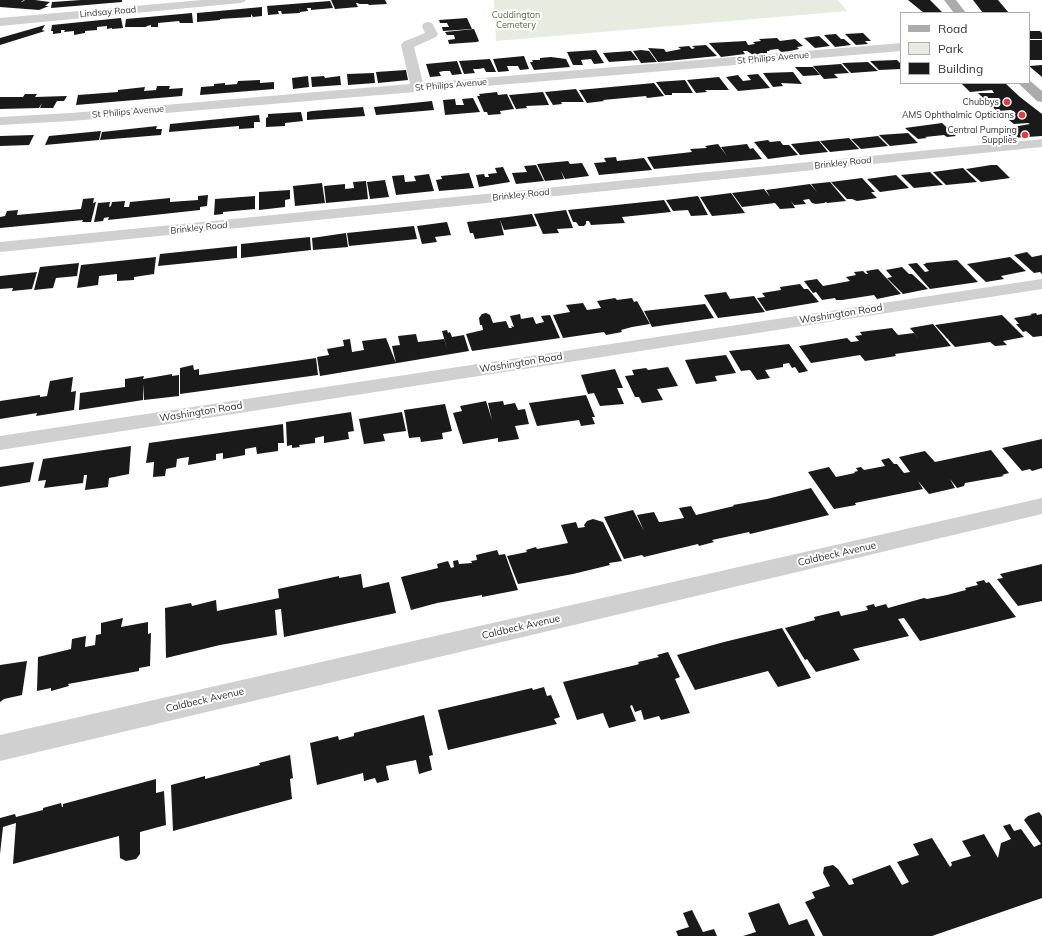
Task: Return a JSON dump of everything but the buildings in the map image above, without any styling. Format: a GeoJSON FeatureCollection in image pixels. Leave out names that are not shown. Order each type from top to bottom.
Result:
{"type":"FeatureCollection","features":[{"type":"Feature","properties":{"kind":"main road"},"geometry":{"type":"LineString","coordinates":[[950,0],[959,12]]}},
{"type":"Feature","properties":{"kind":"main road"},"geometry":{"type":"LineString","coordinates":[[1026,84],[1042,98]]}},
{"type":"Feature","properties":{"kind":"street","name":"Lindsay Road"},"geometry":{"type":"LineString","coordinates":[[0,22],[240,0]]}},
{"type":"Feature","properties":{"kind":"street"},"geometry":{"type":"LineString","coordinates":[[418,88],[407,45],[432,34],[428,26]]}},
{"type":"Feature","properties":{"kind":"street","name":"St Philips Avenue"},"geometry":{"type":"LineString","coordinates":[[0,121],[78,116],[900,47]]}},
{"type":"Feature","properties":{"kind":"street","name":"Brinkley Road"},"geometry":{"type":"LineString","coordinates":[[0,247],[1042,143]]}},
{"type":"Feature","properties":{"kind":"street","name":"Washington Road"},"geometry":{"type":"LineString","coordinates":[[0,443],[1042,284]]}},
{"type":"Feature","properties":{"kind":"street","name":"Caldbeck Avenue"},"geometry":{"type":"LineString","coordinates":[[0,748],[1042,506]]}},
{"type":"Feature","properties":{"kind":"green space","name":"Cuddington Cemetery"},"geometry":{"type":"Polygon","coordinates":[[[494,0],[838,0],[847,11],[496,41],[494,0]]]}},
{"type":"Feature","properties":{"kind":"place","name":"Chubbys"},"geometry":{"type":"Point","coordinates":[1007,102]}},
{"type":"Feature","properties":{"kind":"place","name":"AMS Ophthalmic Opticians"},"geometry":{"type":"Point","coordinates":[1022,115]}},
{"type":"Feature","properties":{"kind":"place","name":"Central Pumping Supplies"},"geometry":{"type":"Point","coordinates":[1025,135]}}]}
